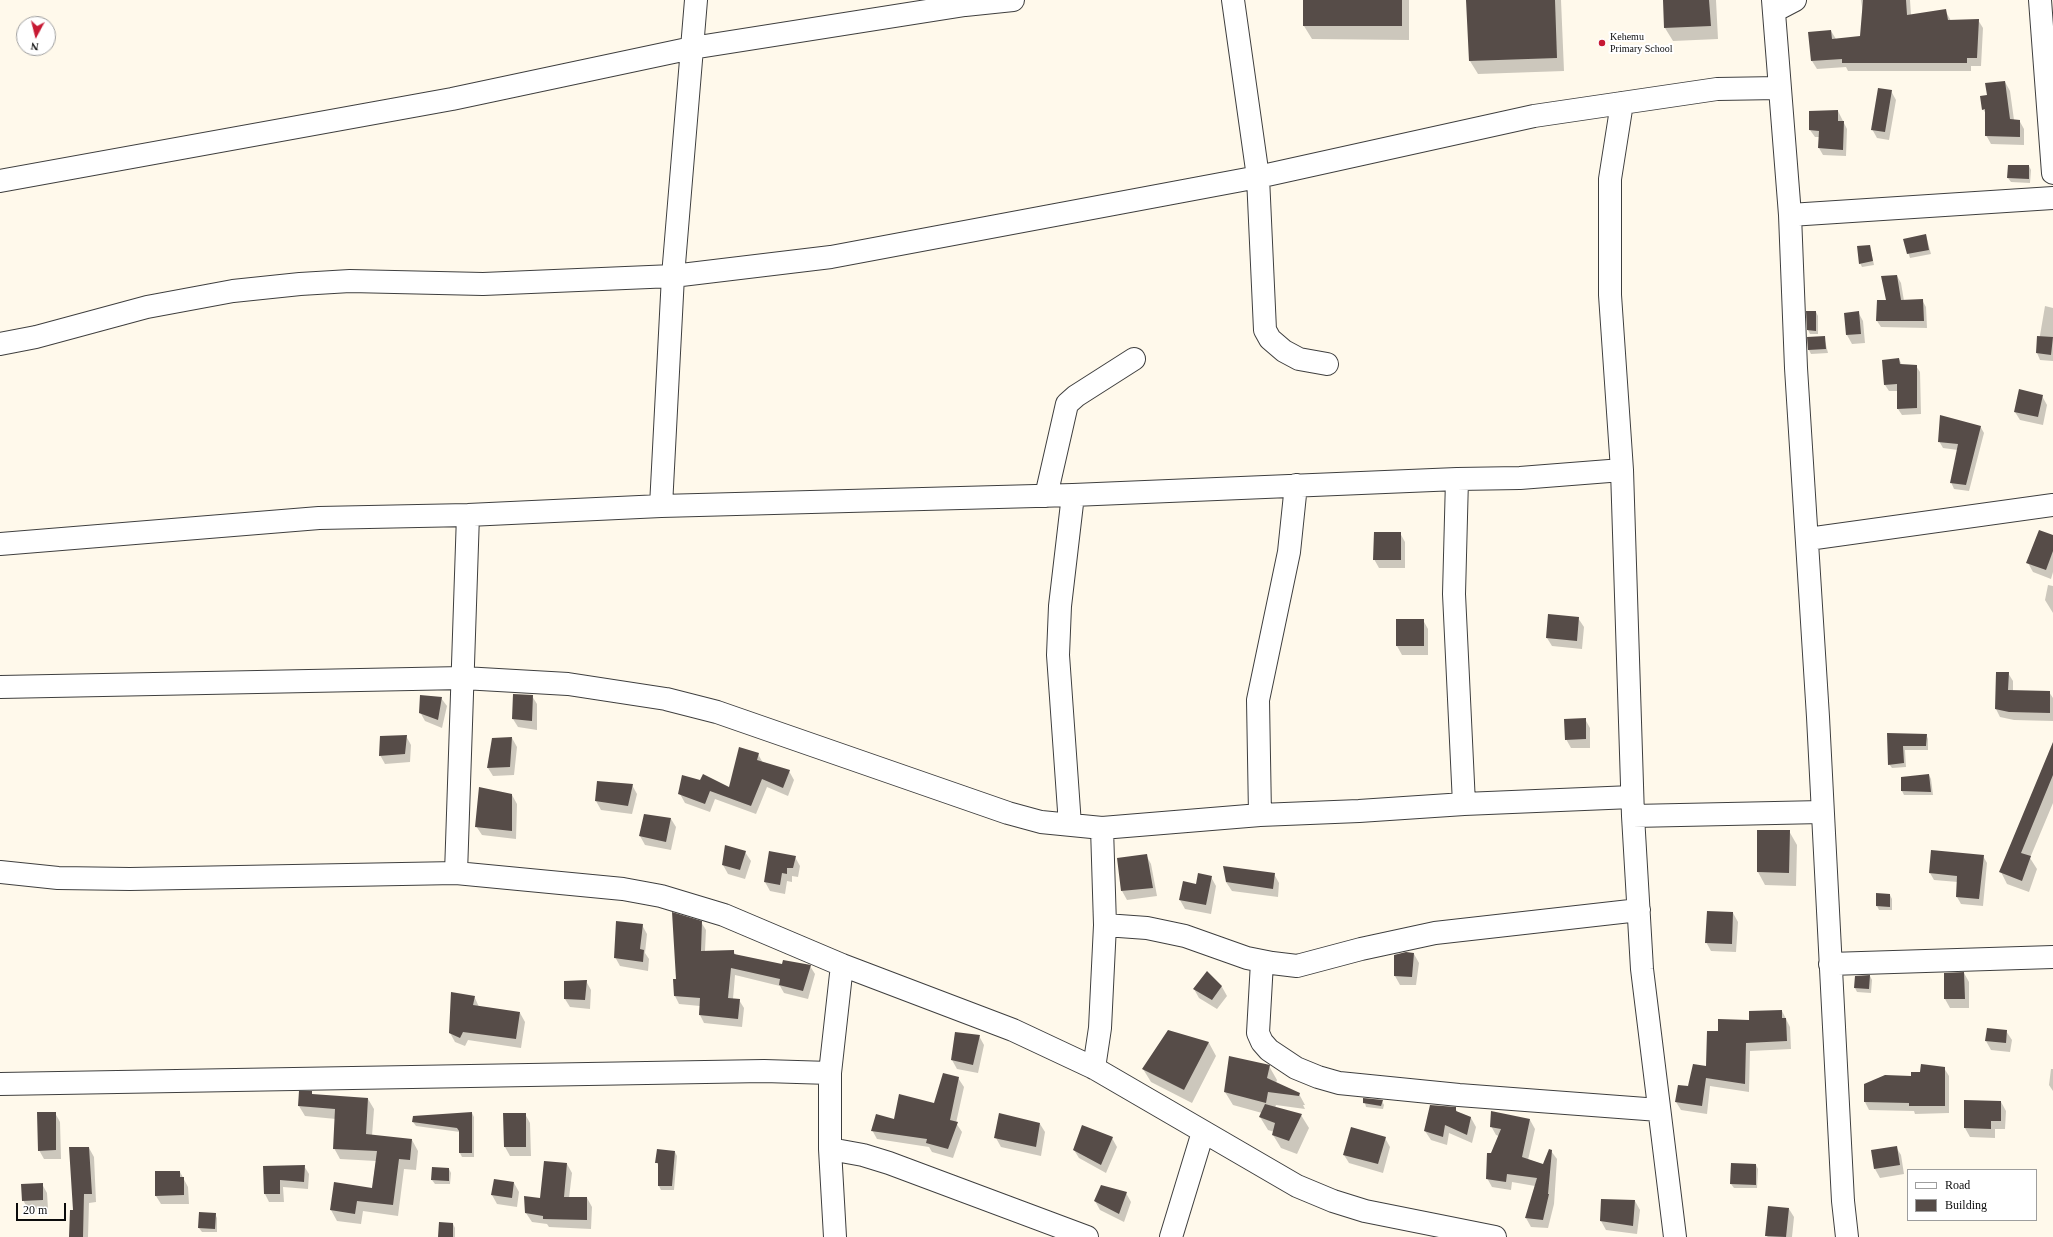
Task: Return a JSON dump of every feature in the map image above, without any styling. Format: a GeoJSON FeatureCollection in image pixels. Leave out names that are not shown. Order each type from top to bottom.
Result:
{"type":"FeatureCollection","features":[{"type":"Feature","properties":{"kind":"street"},"geometry":{"type":"LineString","coordinates":[[661,506],[673,276],[696,0]]}},
{"type":"Feature","properties":{"kind":"street"},"geometry":{"type":"LineString","coordinates":[[0,181],[452,99],[692,48],[965,5],[1013,0]]}},
{"type":"Feature","properties":{"kind":"street"},"geometry":{"type":"LineString","coordinates":[[1233,0],[1258,177],[1265,330],[1270,339],[1284,351],[1299,359],[1327,364]]}},
{"type":"Feature","properties":{"kind":"street"},"geometry":{"type":"LineString","coordinates":[[1795,0],[1774,6],[1779,88],[1790,215],[1796,368],[1808,539],[1843,1201],[1847,1237]]}},
{"type":"Feature","properties":{"kind":"street"},"geometry":{"type":"LineString","coordinates":[[2040,0],[2053,173]]}},
{"type":"Feature","properties":{"kind":"street"},"geometry":{"type":"LineString","coordinates":[[0,344],[36,337],[147,307],[233,291],[292,284],[350,281],[483,284],[673,276],[831,257],[1258,177],[1534,116],[1717,89],[1779,88]]}},
{"type":"Feature","properties":{"kind":"street"},"geometry":{"type":"LineString","coordinates":[[1622,103],[1610,179],[1610,294],[1622,470],[1633,806],[1642,969],[1675,1237]]}},
{"type":"Feature","properties":{"kind":"street"},"geometry":{"type":"LineString","coordinates":[[1790,215],[2053,198]]}},
{"type":"Feature","properties":{"kind":"street"},"geometry":{"type":"LineString","coordinates":[[1046,496],[1067,404],[1076,396],[1134,359]]}},
{"type":"Feature","properties":{"kind":"street"},"geometry":{"type":"LineString","coordinates":[[0,544],[312,519],[468,515],[661,506],[1073,495],[1296,485],[1520,478],[1622,470]]}},
{"type":"Feature","properties":{"kind":"street"},"geometry":{"type":"LineString","coordinates":[[1457,479],[1454,594],[1464,804]]}},
{"type":"Feature","properties":{"kind":"street"},"geometry":{"type":"LineString","coordinates":[[1260,815],[1258,700],[1289,552],[1296,485]]}},
{"type":"Feature","properties":{"kind":"street"},"geometry":{"type":"LineString","coordinates":[[1070,825],[1058,655],[1060,606],[1073,495]]}},
{"type":"Feature","properties":{"kind":"street"},"geometry":{"type":"LineString","coordinates":[[1808,539],[2053,505]]}},
{"type":"Feature","properties":{"kind":"street"},"geometry":{"type":"LineString","coordinates":[[456,873],[468,515]]}},
{"type":"Feature","properties":{"kind":"street"},"geometry":{"type":"LineString","coordinates":[[0,687],[463,678],[568,684],[666,699],[717,712],[1008,813],[1041,822],[1102,828],[1260,815],[1359,811],[1464,804],[1633,806],[1822,812]]}},
{"type":"Feature","properties":{"kind":"street"},"geometry":{"type":"LineString","coordinates":[[1094,1068],[1100,1028],[1105,925],[1102,828]]}},
{"type":"Feature","properties":{"kind":"street"},"geometry":{"type":"LineString","coordinates":[[0,872],[58,878],[130,879],[456,873],[623,888],[661,896],[724,915],[842,965],[1013,1030],[1094,1068],[1297,1186],[1333,1201],[1365,1211],[1496,1237]]}},
{"type":"Feature","properties":{"kind":"street"},"geometry":{"type":"LineString","coordinates":[[1105,925],[1147,928],[1185,936],[1262,962],[1297,966],[1361,949],[1435,933],[1639,910]]}},
{"type":"Feature","properties":{"kind":"street"},"geometry":{"type":"LineString","coordinates":[[1830,964],[2053,957]]}},
{"type":"Feature","properties":{"kind":"street"},"geometry":{"type":"LineString","coordinates":[[1262,962],[1258,1027],[1258,1033],[1262,1042],[1269,1050],[1296,1068],[1318,1077],[1339,1083],[1459,1095],[1660,1110]]}},
{"type":"Feature","properties":{"kind":"street"},"geometry":{"type":"LineString","coordinates":[[835,1237],[830,1149],[830,1073],[842,965]]}},
{"type":"Feature","properties":{"kind":"street"},"geometry":{"type":"LineString","coordinates":[[0,1084],[764,1071],[830,1073]]}},
{"type":"Feature","properties":{"kind":"street"},"geometry":{"type":"LineString","coordinates":[[1171,1237],[1203,1132]]}},
{"type":"Feature","properties":{"kind":"street"},"geometry":{"type":"LineString","coordinates":[[830,1149],[863,1155],[888,1163],[1087,1237]]}},
{"type":"Feature","properties":{"kind":"building"},"geometry":{"type":"Polygon","coordinates":[[[1303,0],[1402,0],[1402,26],[1303,26],[1303,0]]]}},
{"type":"Feature","properties":{"kind":"building"},"geometry":{"type":"Polygon","coordinates":[[[1466,0],[1555,0],[1557,58],[1469,61],[1466,0]]]}},
{"type":"Feature","properties":{"kind":"building"},"geometry":{"type":"Polygon","coordinates":[[[1663,0],[1709,0],[1711,26],[1664,28],[1663,0]]]}},
{"type":"Feature","properties":{"kind":"building"},"geometry":{"type":"Polygon","coordinates":[[[1863,0],[1906,0],[1907,15],[1946,9],[1948,20],[1979,19],[1977,58],[1967,58],[1967,63],[1842,63],[1842,59],[1811,61],[1808,32],[1831,30],[1832,39],[1860,36],[1863,0]]]}},
{"type":"Feature","properties":{"kind":"building"},"geometry":{"type":"Polygon","coordinates":[[[2005,81],[2010,119],[2020,120],[2020,137],[1985,136],[1985,109],[1982,110],[1980,96],[1987,95],[1985,83],[2005,81]]]}},
{"type":"Feature","properties":{"kind":"building"},"geometry":{"type":"Polygon","coordinates":[[[1878,88],[1892,90],[1885,132],[1871,130],[1878,88]]]}},
{"type":"Feature","properties":{"kind":"building"},"geometry":{"type":"Polygon","coordinates":[[[1838,110],[1838,121],[1844,121],[1843,150],[1818,148],[1819,131],[1809,130],[1809,111],[1838,110]]]}},
{"type":"Feature","properties":{"kind":"building"},"geometry":{"type":"Polygon","coordinates":[[[2008,165],[2029,165],[2029,179],[2007,178],[2008,165]]]}},
{"type":"Feature","properties":{"kind":"building"},"geometry":{"type":"Polygon","coordinates":[[[1926,234],[1929,250],[1907,254],[1903,239],[1926,234]]]}},
{"type":"Feature","properties":{"kind":"building"},"geometry":{"type":"Polygon","coordinates":[[[1870,245],[1873,261],[1859,264],[1857,246],[1870,245]]]}},
{"type":"Feature","properties":{"kind":"building"},"geometry":{"type":"Polygon","coordinates":[[[1897,275],[1901,300],[1923,299],[1924,321],[1876,321],[1877,300],[1886,300],[1881,276],[1897,275]]]}},
{"type":"Feature","properties":{"kind":"building"},"geometry":{"type":"Polygon","coordinates":[[[1806,311],[1816,311],[1816,331],[1807,330],[1806,311]]]}},
{"type":"Feature","properties":{"kind":"building"},"geometry":{"type":"Polygon","coordinates":[[[1859,311],[1861,334],[1846,335],[1844,313],[1859,311]]]}},
{"type":"Feature","properties":{"kind":"building"},"geometry":{"type":"Polygon","coordinates":[[[1825,336],[1826,349],[1808,350],[1807,337],[1825,336]]]}},
{"type":"Feature","properties":{"kind":"building"},"geometry":{"type":"Polygon","coordinates":[[[2037,336],[2053,337],[2051,355],[2036,353],[2037,336]]]}},
{"type":"Feature","properties":{"kind":"building"},"geometry":{"type":"Polygon","coordinates":[[[1899,358],[1900,364],[1917,365],[1917,408],[1897,409],[1897,384],[1884,385],[1882,360],[1899,358]]]}},
{"type":"Feature","properties":{"kind":"building"},"geometry":{"type":"Polygon","coordinates":[[[2019,389],[2043,395],[2038,417],[2014,412],[2019,389]]]}},
{"type":"Feature","properties":{"kind":"building"},"geometry":{"type":"Polygon","coordinates":[[[1940,415],[1981,426],[1966,485],[1950,483],[1958,444],[1938,442],[1940,415]]]}},
{"type":"Feature","properties":{"kind":"building"},"geometry":{"type":"Polygon","coordinates":[[[2039,530],[2053,535],[2053,551],[2046,570],[2026,563],[2039,530]]]}},
{"type":"Feature","properties":{"kind":"building"},"geometry":{"type":"Polygon","coordinates":[[[1374,532],[1401,532],[1401,560],[1373,560],[1374,532]]]}},
{"type":"Feature","properties":{"kind":"building"},"geometry":{"type":"Polygon","coordinates":[[[1548,614],[1579,617],[1577,641],[1546,638],[1548,614]]]}},
{"type":"Feature","properties":{"kind":"building"},"geometry":{"type":"Polygon","coordinates":[[[1396,619],[1424,619],[1424,646],[1396,646],[1396,619]]]}},
{"type":"Feature","properties":{"kind":"building"},"geometry":{"type":"Polygon","coordinates":[[[1996,672],[2009,672],[2008,690],[2050,691],[2050,713],[2009,712],[1995,709],[1996,672]]]}},
{"type":"Feature","properties":{"kind":"building"},"geometry":{"type":"Polygon","coordinates":[[[513,694],[533,695],[532,721],[512,719],[513,694]]]}},
{"type":"Feature","properties":{"kind":"building"},"geometry":{"type":"Polygon","coordinates":[[[420,695],[442,697],[438,720],[419,713],[420,695]]]}},
{"type":"Feature","properties":{"kind":"building"},"geometry":{"type":"Polygon","coordinates":[[[1586,718],[1586,739],[1565,740],[1564,719],[1586,718]]]}},
{"type":"Feature","properties":{"kind":"building"},"geometry":{"type":"Polygon","coordinates":[[[1887,733],[1927,734],[1926,746],[1903,746],[1904,763],[1888,765],[1887,733]]]}},
{"type":"Feature","properties":{"kind":"building"},"geometry":{"type":"Polygon","coordinates":[[[407,735],[405,754],[379,756],[380,736],[407,735]]]}},
{"type":"Feature","properties":{"kind":"building"},"geometry":{"type":"Polygon","coordinates":[[[512,737],[510,767],[487,768],[492,738],[512,737]]]}},
{"type":"Feature","properties":{"kind":"building"},"geometry":{"type":"Polygon","coordinates":[[[2053,742],[2053,775],[2021,853],[2031,856],[2022,881],[1999,872],[2053,742]]]}},
{"type":"Feature","properties":{"kind":"building"},"geometry":{"type":"Polygon","coordinates":[[[739,747],[759,753],[757,760],[790,770],[783,788],[762,779],[751,806],[710,791],[705,804],[678,794],[682,775],[700,780],[703,774],[729,787],[739,747]]]}},
{"type":"Feature","properties":{"kind":"building"},"geometry":{"type":"Polygon","coordinates":[[[1929,774],[1931,792],[1901,791],[1901,777],[1929,774]]]}},
{"type":"Feature","properties":{"kind":"building"},"geometry":{"type":"Polygon","coordinates":[[[597,781],[633,784],[628,806],[595,801],[597,781]]]}},
{"type":"Feature","properties":{"kind":"building"},"geometry":{"type":"Polygon","coordinates":[[[479,787],[512,794],[512,831],[475,827],[479,787]]]}},
{"type":"Feature","properties":{"kind":"building"},"geometry":{"type":"Polygon","coordinates":[[[644,814],[671,818],[666,842],[639,836],[644,814]]]}},
{"type":"Feature","properties":{"kind":"building"},"geometry":{"type":"Polygon","coordinates":[[[1757,830],[1790,830],[1789,873],[1757,872],[1757,830]]]}},
{"type":"Feature","properties":{"kind":"building"},"geometry":{"type":"Polygon","coordinates":[[[725,845],[746,851],[740,870],[722,865],[725,845]]]}},
{"type":"Feature","properties":{"kind":"building"},"geometry":{"type":"Polygon","coordinates":[[[1931,850],[1984,855],[1979,899],[1956,897],[1957,876],[1929,873],[1931,850]]]}},
{"type":"Feature","properties":{"kind":"building"},"geometry":{"type":"Polygon","coordinates":[[[769,851],[796,856],[793,868],[787,868],[787,874],[782,873],[780,885],[764,882],[769,851]]]}},
{"type":"Feature","properties":{"kind":"building"},"geometry":{"type":"Polygon","coordinates":[[[1147,854],[1153,888],[1121,891],[1117,858],[1147,854]]]}},
{"type":"Feature","properties":{"kind":"building"},"geometry":{"type":"Polygon","coordinates":[[[1223,866],[1275,873],[1273,889],[1226,882],[1223,866]]]}},
{"type":"Feature","properties":{"kind":"building"},"geometry":{"type":"Polygon","coordinates":[[[1198,873],[1212,876],[1206,905],[1179,900],[1183,881],[1196,884],[1198,873]]]}},
{"type":"Feature","properties":{"kind":"building"},"geometry":{"type":"Polygon","coordinates":[[[1876,893],[1890,894],[1890,907],[1876,906],[1876,893]]]}},
{"type":"Feature","properties":{"kind":"building"},"geometry":{"type":"Polygon","coordinates":[[[1707,911],[1733,912],[1732,944],[1705,943],[1707,911]]]}},
{"type":"Feature","properties":{"kind":"building"},"geometry":{"type":"Polygon","coordinates":[[[672,912],[702,921],[701,951],[734,950],[734,954],[782,964],[783,960],[811,965],[803,991],[779,985],[780,979],[731,968],[728,998],[740,999],[738,1019],[699,1015],[700,998],[674,996],[673,979],[676,979],[672,912]]]}},
{"type":"Feature","properties":{"kind":"building"},"geometry":{"type":"Polygon","coordinates":[[[616,921],[643,924],[640,949],[644,950],[643,962],[614,958],[616,921]]]}},
{"type":"Feature","properties":{"kind":"building"},"geometry":{"type":"Polygon","coordinates":[[[1406,952],[1414,953],[1412,977],[1394,976],[1394,955],[1406,952]]]}},
{"type":"Feature","properties":{"kind":"building"},"geometry":{"type":"Polygon","coordinates":[[[1207,971],[1222,986],[1212,1000],[1193,989],[1207,971]]]}},
{"type":"Feature","properties":{"kind":"building"},"geometry":{"type":"Polygon","coordinates":[[[1964,972],[1965,999],[1944,999],[1944,973],[1964,972]]]}},
{"type":"Feature","properties":{"kind":"building"},"geometry":{"type":"Polygon","coordinates":[[[1870,975],[1869,989],[1854,988],[1855,976],[1870,975]]]}},
{"type":"Feature","properties":{"kind":"building"},"geometry":{"type":"Polygon","coordinates":[[[587,980],[585,1000],[564,999],[564,981],[587,980]]]}},
{"type":"Feature","properties":{"kind":"building"},"geometry":{"type":"Polygon","coordinates":[[[451,992],[475,996],[473,1005],[520,1012],[516,1039],[463,1032],[460,1038],[449,1033],[451,992]]]}},
{"type":"Feature","properties":{"kind":"building"},"geometry":{"type":"Polygon","coordinates":[[[1782,1010],[1782,1018],[1786,1018],[1787,1041],[1746,1043],[1745,1084],[1706,1078],[1702,1106],[1675,1102],[1678,1085],[1688,1086],[1693,1064],[1706,1066],[1707,1031],[1718,1031],[1718,1019],[1749,1020],[1749,1011],[1782,1010]]]}},
{"type":"Feature","properties":{"kind":"building"},"geometry":{"type":"Polygon","coordinates":[[[1987,1028],[2007,1030],[2006,1043],[1985,1041],[1987,1028]]]}},
{"type":"Feature","properties":{"kind":"building"},"geometry":{"type":"Polygon","coordinates":[[[1168,1030],[1209,1042],[1184,1090],[1142,1069],[1168,1030]]]}},
{"type":"Feature","properties":{"kind":"building"},"geometry":{"type":"Polygon","coordinates":[[[955,1032],[980,1035],[973,1065],[951,1060],[955,1032]]]}},
{"type":"Feature","properties":{"kind":"building"},"geometry":{"type":"Polygon","coordinates":[[[1229,1056],[1270,1065],[1267,1078],[1300,1093],[1299,1096],[1268,1092],[1266,1103],[1224,1092],[1229,1056]]]}},
{"type":"Feature","properties":{"kind":"building"},"geometry":{"type":"Polygon","coordinates":[[[1921,1064],[1945,1067],[1945,1106],[1909,1106],[1909,1103],[1864,1102],[1864,1084],[1885,1075],[1911,1076],[1911,1072],[1920,1072],[1921,1064]]]}},
{"type":"Feature","properties":{"kind":"building"},"geometry":{"type":"Polygon","coordinates":[[[943,1073],[959,1077],[950,1120],[958,1122],[948,1149],[926,1143],[927,1139],[871,1131],[876,1114],[894,1119],[899,1094],[934,1103],[943,1073]]]}},
{"type":"Feature","properties":{"kind":"building"},"geometry":{"type":"Polygon","coordinates":[[[299,1091],[312,1091],[312,1094],[368,1098],[366,1134],[412,1139],[410,1160],[399,1159],[393,1205],[357,1201],[355,1214],[330,1210],[334,1182],[372,1188],[377,1151],[333,1149],[335,1109],[298,1106],[299,1091]]]}},
{"type":"Feature","properties":{"kind":"building"},"geometry":{"type":"Polygon","coordinates":[[[1363,1098],[1383,1100],[1381,1106],[1363,1103],[1363,1098]]]}},
{"type":"Feature","properties":{"kind":"building"},"geometry":{"type":"Polygon","coordinates":[[[1964,1100],[2001,1101],[2001,1121],[1991,1121],[1991,1129],[1964,1128],[1964,1100]]]}},
{"type":"Feature","properties":{"kind":"building"},"geometry":{"type":"Polygon","coordinates":[[[1265,1104],[1302,1114],[1289,1141],[1272,1135],[1275,1123],[1259,1117],[1265,1104]]]}},
{"type":"Feature","properties":{"kind":"building"},"geometry":{"type":"Polygon","coordinates":[[[1430,1105],[1456,1107],[1456,1111],[1471,1117],[1467,1135],[1445,1125],[1443,1137],[1424,1131],[1430,1105]]]}},
{"type":"Feature","properties":{"kind":"building"},"geometry":{"type":"Polygon","coordinates":[[[1491,1111],[1530,1119],[1522,1157],[1543,1164],[1549,1149],[1552,1150],[1549,1194],[1543,1220],[1525,1218],[1537,1178],[1507,1174],[1506,1182],[1486,1179],[1487,1153],[1491,1153],[1501,1129],[1490,1127],[1491,1111]]]}},
{"type":"Feature","properties":{"kind":"building"},"geometry":{"type":"Polygon","coordinates":[[[37,1112],[56,1112],[56,1150],[38,1151],[37,1112]]]}},
{"type":"Feature","properties":{"kind":"building"},"geometry":{"type":"Polygon","coordinates":[[[472,1112],[472,1153],[459,1153],[459,1131],[457,1128],[412,1122],[413,1116],[472,1112]]]}},
{"type":"Feature","properties":{"kind":"building"},"geometry":{"type":"Polygon","coordinates":[[[503,1113],[526,1113],[526,1147],[504,1147],[503,1113]]]}},
{"type":"Feature","properties":{"kind":"building"},"geometry":{"type":"Polygon","coordinates":[[[999,1113],[1040,1123],[1036,1147],[994,1138],[999,1113]]]}},
{"type":"Feature","properties":{"kind":"building"},"geometry":{"type":"Polygon","coordinates":[[[1082,1125],[1113,1137],[1101,1165],[1073,1150],[1082,1125]]]}},
{"type":"Feature","properties":{"kind":"building"},"geometry":{"type":"Polygon","coordinates":[[[1351,1127],[1386,1137],[1378,1164],[1343,1155],[1351,1127]]]}},
{"type":"Feature","properties":{"kind":"building"},"geometry":{"type":"Polygon","coordinates":[[[1897,1146],[1900,1165],[1874,1169],[1871,1150],[1897,1146]]]}},
{"type":"Feature","properties":{"kind":"building"},"geometry":{"type":"Polygon","coordinates":[[[69,1147],[89,1147],[92,1194],[84,1194],[83,1237],[69,1237],[70,1210],[73,1210],[69,1147]]]}},
{"type":"Feature","properties":{"kind":"building"},"geometry":{"type":"Polygon","coordinates":[[[657,1149],[675,1151],[672,1186],[658,1186],[658,1163],[655,1163],[657,1149]]]}},
{"type":"Feature","properties":{"kind":"building"},"geometry":{"type":"Polygon","coordinates":[[[544,1161],[567,1163],[564,1197],[587,1197],[587,1220],[543,1219],[543,1216],[525,1213],[524,1196],[540,1198],[544,1161]]]}},
{"type":"Feature","properties":{"kind":"building"},"geometry":{"type":"Polygon","coordinates":[[[1731,1163],[1756,1164],[1756,1185],[1730,1184],[1731,1163]]]}},
{"type":"Feature","properties":{"kind":"building"},"geometry":{"type":"Polygon","coordinates":[[[305,1165],[304,1182],[280,1180],[280,1194],[264,1194],[263,1166],[305,1165]]]}},
{"type":"Feature","properties":{"kind":"building"},"geometry":{"type":"Polygon","coordinates":[[[432,1167],[449,1168],[449,1181],[431,1180],[432,1167]]]}},
{"type":"Feature","properties":{"kind":"building"},"geometry":{"type":"Polygon","coordinates":[[[155,1171],[180,1171],[180,1177],[184,1177],[184,1195],[155,1196],[155,1171]]]}},
{"type":"Feature","properties":{"kind":"building"},"geometry":{"type":"Polygon","coordinates":[[[494,1179],[514,1182],[512,1198],[491,1195],[494,1179]]]}},
{"type":"Feature","properties":{"kind":"building"},"geometry":{"type":"Polygon","coordinates":[[[43,1183],[43,1200],[22,1201],[21,1184],[43,1183]]]}},
{"type":"Feature","properties":{"kind":"building"},"geometry":{"type":"Polygon","coordinates":[[[1101,1185],[1127,1192],[1119,1214],[1094,1201],[1101,1185]]]}},
{"type":"Feature","properties":{"kind":"building"},"geometry":{"type":"Polygon","coordinates":[[[1601,1199],[1635,1200],[1633,1226],[1600,1221],[1601,1199]]]}},
{"type":"Feature","properties":{"kind":"building"},"geometry":{"type":"Polygon","coordinates":[[[1768,1206],[1789,1208],[1786,1237],[1765,1236],[1768,1206]]]}},
{"type":"Feature","properties":{"kind":"building"},"geometry":{"type":"Polygon","coordinates":[[[199,1212],[216,1213],[215,1229],[198,1228],[199,1212]]]}},
{"type":"Feature","properties":{"kind":"building"},"geometry":{"type":"Polygon","coordinates":[[[439,1222],[453,1223],[453,1237],[438,1237],[439,1222]]]}},
{"type":"Feature","properties":{"kind":"place","name":"Kehemu Primary School"},"geometry":{"type":"Point","coordinates":[1602,43]}}]}
